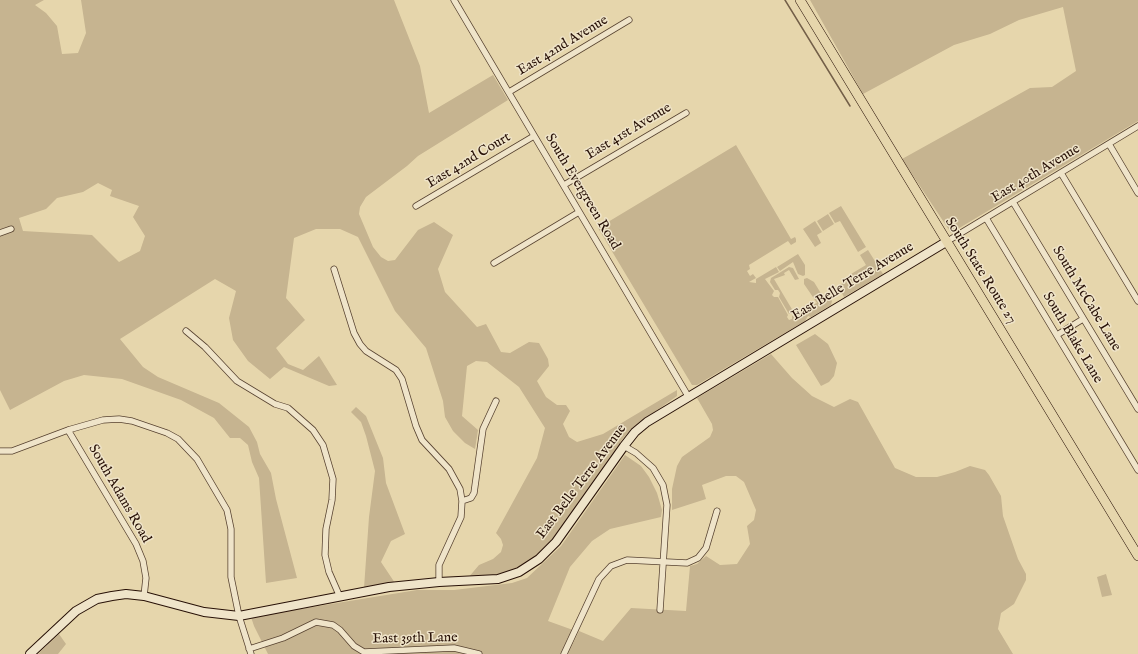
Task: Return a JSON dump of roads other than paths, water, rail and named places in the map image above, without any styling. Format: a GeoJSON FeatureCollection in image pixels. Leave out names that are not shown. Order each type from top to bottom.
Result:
{"type":"FeatureCollection","features":[{"type":"Feature","properties":{"kind":"main road","name":"South State Route 27"},"geometry":{"type":"LineString","coordinates":[[800,0],[1138,556]]}},
{"type":"Feature","properties":{"kind":"street","name":"South Evergreen Road"},"geometry":{"type":"LineString","coordinates":[[454,0],[688,396]]}},
{"type":"Feature","properties":{"kind":"street","name":"East 42nd Avenue"},"geometry":{"type":"LineString","coordinates":[[509,92],[629,20]]}},
{"type":"Feature","properties":{"kind":"street","name":"East 41st Avenue"},"geometry":{"type":"LineString","coordinates":[[564,185],[686,113]]}},
{"type":"Feature","properties":{"kind":"street","name":"East 40th Avenue"},"geometry":{"type":"LineString","coordinates":[[946,242],[1138,126]]}},
{"type":"Feature","properties":{"kind":"street","name":"East 42nd Court"},"geometry":{"type":"LineString","coordinates":[[416,206],[534,136]]}},
{"type":"Feature","properties":{"kind":"street"},"geometry":{"type":"LineString","coordinates":[[1109,144],[1138,192]]}},
{"type":"Feature","properties":{"kind":"street"},"geometry":{"type":"LineString","coordinates":[[1060,173],[1138,301]]}},
{"type":"Feature","properties":{"kind":"street","name":"South McCabe Lane"},"geometry":{"type":"LineString","coordinates":[[1013,202],[1138,409]]}},
{"type":"Feature","properties":{"kind":"street"},"geometry":{"type":"LineString","coordinates":[[494,263],[579,212]]}},
{"type":"Feature","properties":{"kind":"street","name":"South Blake Lane"},"geometry":{"type":"LineString","coordinates":[[986,218],[1138,470]]}},
{"type":"Feature","properties":{"kind":"street"},"geometry":{"type":"LineString","coordinates":[[0,233],[11,228]]}},
{"type":"Feature","properties":{"kind":"street","name":"East Belle Terre Avenue"},"geometry":{"type":"LineString","coordinates":[[30,654],[67,618],[88,604],[112,596],[126,594],[144,596],[204,612],[239,616],[389,587],[439,582],[498,579],[520,572],[539,559],[556,542],[624,446],[635,432],[647,422],[946,242]]}},
{"type":"Feature","properties":{"kind":"street"},"geometry":{"type":"LineString","coordinates":[[334,269],[354,333],[360,344],[366,350],[396,370],[405,386],[416,426],[422,440],[454,476],[462,501],[461,517],[456,532],[445,550],[439,565],[439,582]]}},
{"type":"Feature","properties":{"kind":"street"},"geometry":{"type":"LineString","coordinates":[[1057,335],[1083,319]]}},
{"type":"Feature","properties":{"kind":"street"},"geometry":{"type":"LineString","coordinates":[[186,331],[205,347],[237,381],[275,404],[288,408],[313,430],[323,444],[329,460],[333,479],[332,500],[326,529],[325,555],[329,572],[340,597]]}},
{"type":"Feature","properties":{"kind":"street"},"geometry":{"type":"LineString","coordinates":[[462,501],[471,498],[474,494],[483,429],[496,401]]}},
{"type":"Feature","properties":{"kind":"street"},"geometry":{"type":"LineString","coordinates":[[0,451],[12,451],[68,430],[103,420],[126,420],[167,433],[190,450],[217,492],[228,515],[231,529],[231,577],[239,616],[250,652]]}},
{"type":"Feature","properties":{"kind":"street","name":"South Adams Road"},"geometry":{"type":"LineString","coordinates":[[68,430],[136,544],[143,561],[146,578],[144,596]]}},
{"type":"Feature","properties":{"kind":"street"},"geometry":{"type":"LineString","coordinates":[[624,446],[636,453],[652,468],[663,485],[667,505],[660,610]]}},
{"type":"Feature","properties":{"kind":"street"},"geometry":{"type":"LineString","coordinates":[[564,654],[599,579],[611,566],[627,560],[687,563],[698,558],[706,548],[717,511]]}},
{"type":"Feature","properties":{"kind":"street","name":"East 39th Lane"},"geometry":{"type":"LineString","coordinates":[[250,652],[316,622],[333,625],[340,630],[354,646],[364,652],[454,648],[479,654]]}},
{"type":"Feature","properties":{"kind":"waterway"},"geometry":{"type":"LineString","coordinates":[[785,0],[850,106]]}}]}
